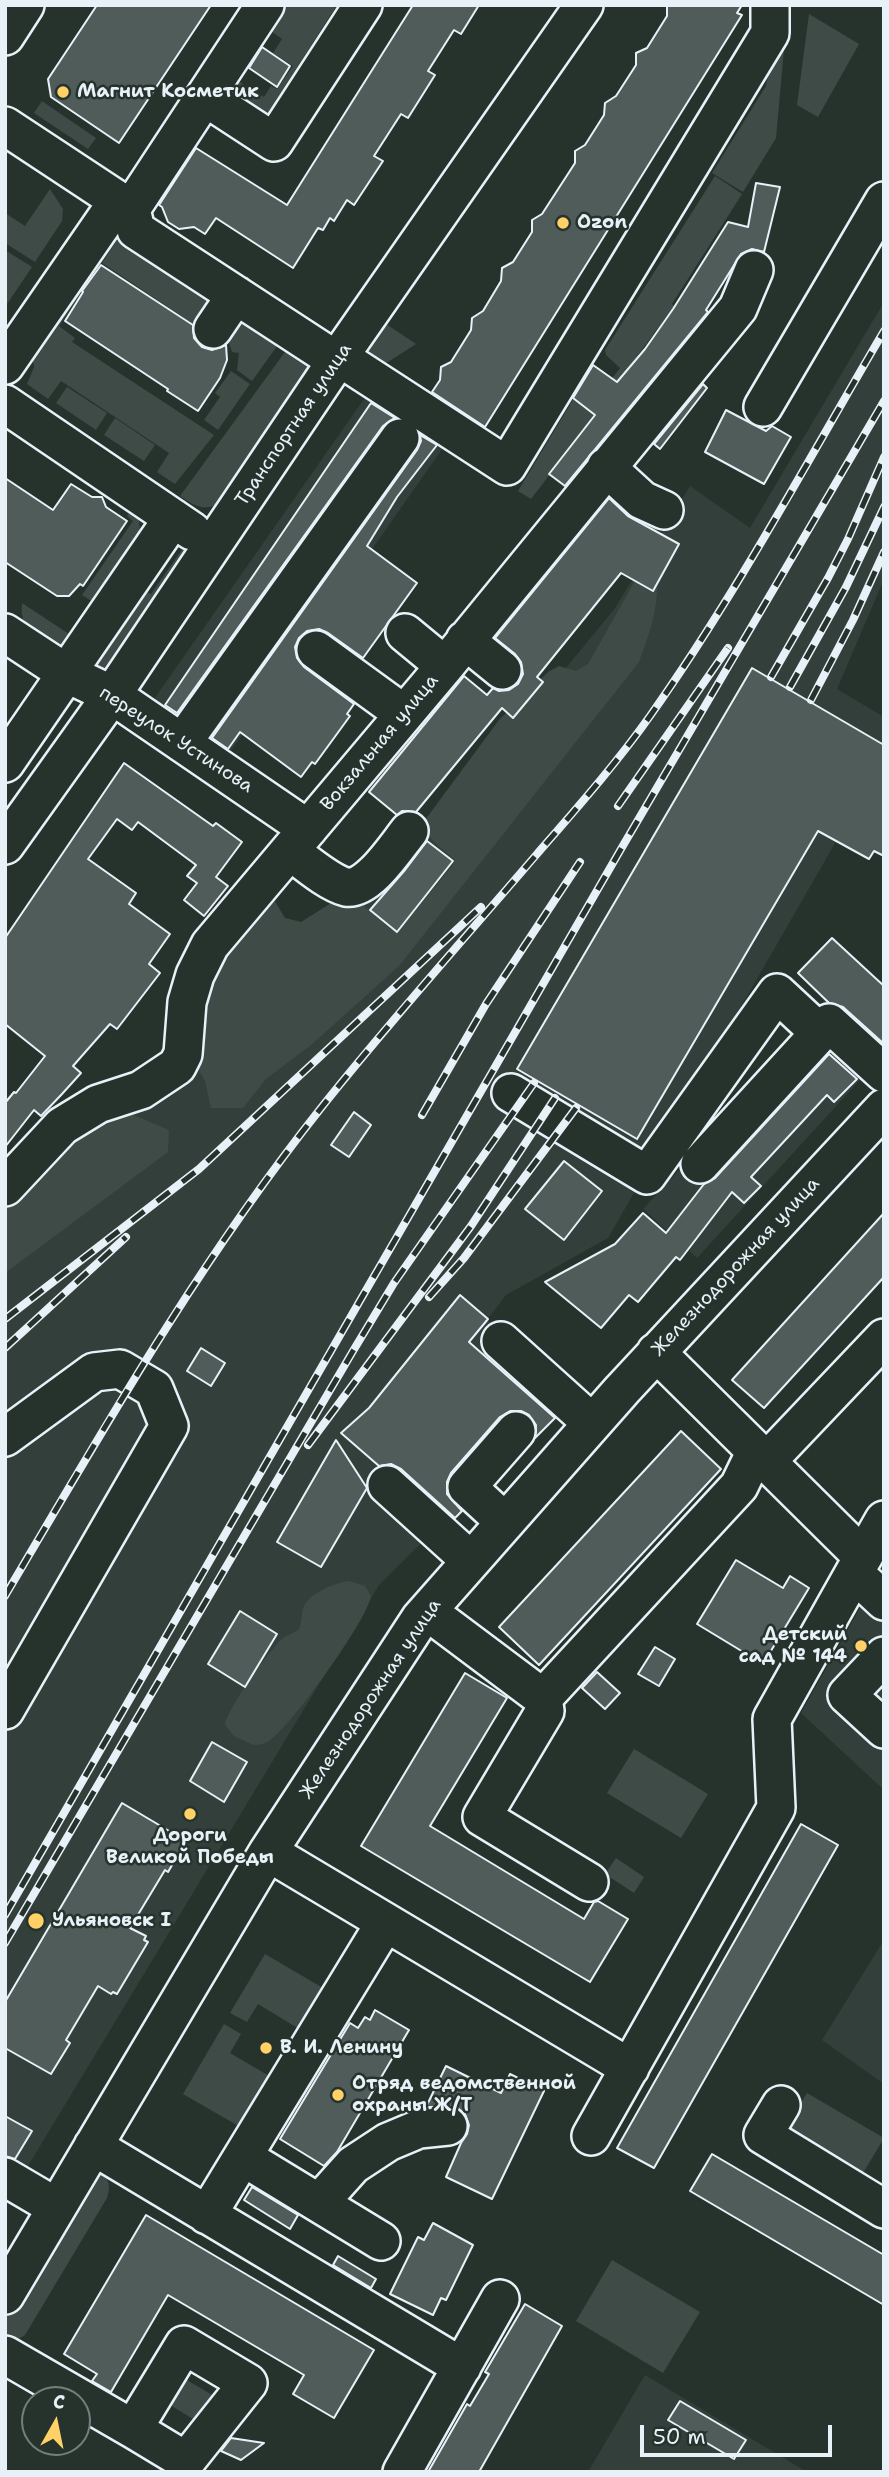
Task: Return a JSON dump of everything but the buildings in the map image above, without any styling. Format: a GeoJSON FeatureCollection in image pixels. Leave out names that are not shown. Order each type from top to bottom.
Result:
{"type":"FeatureCollection","features":[{"type":"Feature","properties":{"kind":"street"},"geometry":{"type":"LineString","coordinates":[[5,36],[25,5]]}},
{"type":"Feature","properties":{"kind":"street"},"geometry":{"type":"LineString","coordinates":[[5,365],[205,97],[265,5]]}},
{"type":"Feature","properties":{"kind":"street"},"geometry":{"type":"LineString","coordinates":[[205,97],[274,142],[363,5]]}},
{"type":"Feature","properties":{"kind":"street","name":"Транспортная улица"},"geometry":{"type":"LineString","coordinates":[[5,845],[111,695],[338,359],[584,5]]}},
{"type":"Feature","properties":{"kind":"street"},"geometry":{"type":"LineString","coordinates":[[5,126],[125,205],[135,230],[507,466],[771,33],[770,5]]}},
{"type":"Feature","properties":{"kind":"street"},"geometry":{"type":"LineString","coordinates":[[763,407],[884,201]]}},
{"type":"Feature","properties":{"kind":"street","name":"Вокзальная улица"},"geometry":{"type":"LineString","coordinates":[[5,1187],[62,1126],[98,1104],[141,1090],[177,1066],[183,1054],[187,1002],[195,975],[210,945],[455,653],[738,308],[754,270]]}},
{"type":"Feature","properties":{"kind":"street"},"geometry":{"type":"LineString","coordinates":[[213,330],[236,295]]}},
{"type":"Feature","properties":{"kind":"street"},"geometry":{"type":"LineString","coordinates":[[5,404],[213,545]]}},
{"type":"Feature","properties":{"kind":"street"},"geometry":{"type":"LineString","coordinates":[[182,743],[400,438]]}},
{"type":"Feature","properties":{"kind":"street"},"geometry":{"type":"LineString","coordinates":[[606,467],[642,500],[664,510]]}},
{"type":"Feature","properties":{"kind":"street"},"geometry":{"type":"LineString","coordinates":[[5,763],[173,518]]}},
{"type":"Feature","properties":{"kind":"street","name":"переулок Устинова"},"geometry":{"type":"LineString","coordinates":[[5,633],[66,673],[111,695],[182,743],[299,840],[336,883],[358,886],[371,877],[409,831]]}},
{"type":"Feature","properties":{"kind":"street"},"geometry":{"type":"LineString","coordinates":[[405,633],[502,670]]}},
{"type":"Feature","properties":{"kind":"street"},"geometry":{"type":"LineString","coordinates":[[316,650],[404,714]]}},
{"type":"Feature","properties":{"kind":"street"},"geometry":{"type":"LineString","coordinates":[[511,1093],[647,1175],[777,993],[820,1033]]}},
{"type":"Feature","properties":{"kind":"street"},"geometry":{"type":"LineString","coordinates":[[700,1164],[829,1023],[884,1073]]}},
{"type":"Feature","properties":{"kind":"street","name":"Железнодорожная улица"},"geometry":{"type":"LineString","coordinates":[[5,2295],[268,1852],[427,1611],[656,1352],[884,1108]]}},
{"type":"Feature","properties":{"kind":"street"},"geometry":{"type":"LineString","coordinates":[[543,1698],[739,1486],[762,1456],[884,1338]]}},
{"type":"Feature","properties":{"kind":"street"},"geometry":{"type":"LineString","coordinates":[[501,1341],[592,1423]]}},
{"type":"Feature","properties":{"kind":"street"},"geometry":{"type":"LineString","coordinates":[[656,1352],[762,1456],[858,1565],[884,1601]]}},
{"type":"Feature","properties":{"kind":"street"},"geometry":{"type":"LineString","coordinates":[[5,1437],[94,1372],[120,1369],[153,1389],[169,1426],[5,1710]]}},
{"type":"Feature","properties":{"kind":"street"},"geometry":{"type":"LineString","coordinates":[[505,1522],[467,1486],[516,1431]]}},
{"type":"Feature","properties":{"kind":"street"},"geometry":{"type":"LineString","coordinates":[[387,1485],[471,1561]]}},
{"type":"Feature","properties":{"kind":"street"},"geometry":{"type":"LineString","coordinates":[[591,2136],[776,1808],[772,1718],[884,1520]]}},
{"type":"Feature","properties":{"kind":"street"},"geometry":{"type":"LineString","coordinates":[[427,1611],[543,1698],[545,1711],[482,1817],[589,1882]]}},
{"type":"Feature","properties":{"kind":"street"},"geometry":{"type":"LineString","coordinates":[[884,1656],[847,1695],[884,1729]]}},
{"type":"Feature","properties":{"kind":"street"},"geometry":{"type":"LineString","coordinates":[[268,1852],[630,2068]]}},
{"type":"Feature","properties":{"kind":"street"},"geometry":{"type":"LineString","coordinates":[[207,2215],[385,1923]]}},
{"type":"Feature","properties":{"kind":"street"},"geometry":{"type":"LineString","coordinates":[[781,2105],[763,2135],[884,2209]]}},
{"type":"Feature","properties":{"kind":"street"},"geometry":{"type":"LineString","coordinates":[[319,2203],[353,2165],[388,2142],[419,2129],[448,2126]]}},
{"type":"Feature","properties":{"kind":"street"},"geometry":{"type":"LineString","coordinates":[[93,2146],[462,2367]]}},
{"type":"Feature","properties":{"kind":"street"},"geometry":{"type":"LineString","coordinates":[[243,2157],[381,2241]]}},
{"type":"Feature","properties":{"kind":"street"},"geometry":{"type":"LineString","coordinates":[[5,2177],[56,2207]]}},
{"type":"Feature","properties":{"kind":"street"},"geometry":{"type":"LineString","coordinates":[[402,2472],[500,2299]]}},
{"type":"Feature","properties":{"kind":"street"},"geometry":{"type":"LineString","coordinates":[[5,2355],[132,2429]]}},
{"type":"Feature","properties":{"kind":"shaded area"},"geometry":{"type":"Polygon","coordinates":[[[284,5],[337,5],[264,119],[228,96],[238,81],[264,97],[271,86],[277,89],[293,66],[273,53],[282,39],[268,29],[284,5]]]}},
{"type":"Feature","properties":{"kind":"shaded area"},"geometry":{"type":"Polygon","coordinates":[[[788,5],[776,138],[743,192],[712,173],[766,86],[779,14],[788,5]]]}},
{"type":"Feature","properties":{"kind":"shaded area"},"geometry":{"type":"Polygon","coordinates":[[[809,14],[859,44],[818,117],[797,105],[809,14]]]}},
{"type":"Feature","properties":{"kind":"shaded area"},"geometry":{"type":"Polygon","coordinates":[[[42,101],[96,138],[88,149],[34,113],[42,101]]]}},
{"type":"Feature","properties":{"kind":"shaded area"},"geometry":{"type":"Polygon","coordinates":[[[715,176],[742,194],[672,304],[672,309],[619,384],[531,499],[518,491],[574,398],[588,409],[620,368],[606,355],[605,350],[715,176]]]}},
{"type":"Feature","properties":{"kind":"shaded area"},"geometry":{"type":"Polygon","coordinates":[[[50,189],[63,209],[62,221],[35,262],[5,243],[5,213],[25,226],[50,189]]]}},
{"type":"Feature","properties":{"kind":"shaded area"},"geometry":{"type":"Polygon","coordinates":[[[119,237],[209,297],[203,314],[195,325],[102,263],[119,237]]]}},
{"type":"Feature","properties":{"kind":"shaded area"},"geometry":{"type":"Polygon","coordinates":[[[5,250],[32,267],[5,307],[5,250]]]}},
{"type":"Feature","properties":{"kind":"shaded area"},"geometry":{"type":"Polygon","coordinates":[[[74,286],[82,292],[59,326],[75,338],[72,342],[214,435],[175,484],[157,472],[169,453],[61,381],[48,399],[27,384],[34,367],[32,352],[74,286]]]}},
{"type":"Feature","properties":{"kind":"shaded area"},"geometry":{"type":"Polygon","coordinates":[[[884,302],[884,579],[837,689],[884,717],[884,758],[608,1238],[506,1295],[487,1320],[582,1384],[379,1585],[5,2204],[5,1239],[221,1012],[441,821],[615,608],[690,486],[750,528],[884,302]]]}},
{"type":"Feature","properties":{"kind":"shaded area"},"geometry":{"type":"Polygon","coordinates":[[[238,315],[280,342],[252,381],[237,370],[239,353],[232,352],[227,337],[238,315]]]}},
{"type":"Feature","properties":{"kind":"shaded area"},"geometry":{"type":"Polygon","coordinates":[[[383,322],[416,344],[377,369],[365,355],[383,322]]]}},
{"type":"Feature","properties":{"kind":"shaded area"},"geometry":{"type":"Polygon","coordinates":[[[293,341],[309,360],[307,372],[222,502],[211,507],[201,507],[180,496],[293,341]]]}},
{"type":"Feature","properties":{"kind":"shaded area"},"geometry":{"type":"Polygon","coordinates":[[[231,371],[250,384],[218,430],[204,420],[220,397],[215,393],[231,371]]]}},
{"type":"Feature","properties":{"kind":"shaded area"},"geometry":{"type":"Polygon","coordinates":[[[67,387],[107,413],[96,430],[56,403],[67,387]]]}},
{"type":"Feature","properties":{"kind":"shaded area"},"geometry":{"type":"Polygon","coordinates":[[[371,389],[445,445],[228,755],[152,702],[371,389]]]}},
{"type":"Feature","properties":{"kind":"shaded area"},"geometry":{"type":"Polygon","coordinates":[[[115,418],[155,445],[144,461],[104,435],[115,418]]]}},
{"type":"Feature","properties":{"kind":"shaded area"},"geometry":{"type":"Polygon","coordinates":[[[131,510],[139,519],[140,532],[93,602],[82,595],[133,521],[127,516],[131,510]]]}},
{"type":"Feature","properties":{"kind":"shaded area"},"geometry":{"type":"Polygon","coordinates":[[[188,541],[195,546],[105,675],[88,663],[137,589],[151,594],[188,541]]]}},
{"type":"Feature","properties":{"kind":"shaded area"},"geometry":{"type":"Polygon","coordinates":[[[657,571],[657,596],[653,618],[639,662],[399,966],[311,1045],[266,1079],[243,1108],[211,1108],[205,1081],[183,1042],[224,940],[273,898],[285,918],[301,922],[339,898],[357,900],[391,929],[398,931],[455,860],[430,837],[424,826],[425,820],[499,720],[548,672],[559,666],[576,671],[588,664],[636,579],[657,571]]]}},
{"type":"Feature","properties":{"kind":"shaded area"},"geometry":{"type":"Polygon","coordinates":[[[22,603],[78,640],[59,648],[37,636],[23,620],[22,603]]]}},
{"type":"Feature","properties":{"kind":"shaded area"},"geometry":{"type":"Polygon","coordinates":[[[818,1019],[871,1068],[697,1258],[643,1209],[818,1019]]]}},
{"type":"Feature","properties":{"kind":"shaded area"},"geometry":{"type":"Polygon","coordinates":[[[117,1108],[169,1130],[168,1152],[5,1273],[5,1196],[67,1131],[117,1108]]]}},
{"type":"Feature","properties":{"kind":"shaded area","name":"Детский сад № 144"},"geometry":{"type":"Polygon","coordinates":[[[884,1565],[884,1790],[801,1713],[884,1565]]]}},
{"type":"Feature","properties":{"kind":"shaded area"},"geometry":{"type":"Polygon","coordinates":[[[349,1581],[365,1586],[371,1596],[367,1608],[343,1649],[310,1695],[279,1732],[267,1742],[253,1745],[234,1736],[225,1725],[227,1717],[248,1682],[274,1648],[284,1637],[299,1629],[307,1601],[324,1589],[349,1581]]]}},
{"type":"Feature","properties":{"kind":"shaded area"},"geometry":{"type":"Polygon","coordinates":[[[634,1749],[708,1794],[681,1838],[607,1793],[634,1749]]]}},
{"type":"Feature","properties":{"kind":"shaded area"},"geometry":{"type":"Polygon","coordinates":[[[616,1858],[644,1877],[634,1893],[605,1874],[616,1858]]]}},
{"type":"Feature","properties":{"kind":"shaded area"},"geometry":{"type":"Polygon","coordinates":[[[884,1940],[884,2084],[822,2040],[884,1940]]]}},
{"type":"Feature","properties":{"kind":"shaded area"},"geometry":{"type":"Polygon","coordinates":[[[265,1954],[323,1988],[299,2029],[258,2004],[247,2022],[230,2013],[265,1954]]]}},
{"type":"Feature","properties":{"kind":"shaded area"},"geometry":{"type":"Polygon","coordinates":[[[224,2024],[241,2034],[230,2053],[271,2077],[242,2128],[183,2094],[224,2024]]]}},
{"type":"Feature","properties":{"kind":"shaded area"},"geometry":{"type":"Polygon","coordinates":[[[807,2093],[884,2138],[860,2178],[783,2134],[807,2093]]]}},
{"type":"Feature","properties":{"kind":"shaded area"},"geometry":{"type":"Polygon","coordinates":[[[96,2172],[108,2182],[107,2198],[25,2335],[15,2341],[5,2337],[5,2313],[96,2172]]]}},
{"type":"Feature","properties":{"kind":"shaded area"},"geometry":{"type":"Polygon","coordinates":[[[612,2260],[700,2312],[663,2373],[576,2321],[612,2260]]]}},
{"type":"Feature","properties":{"kind":"shaded area"},"geometry":{"type":"Polygon","coordinates":[[[645,2375],[807,2472],[588,2472],[645,2375]]]}},
{"type":"Feature","properties":{"kind":"shaded area"},"geometry":{"type":"Polygon","coordinates":[[[180,2376],[214,2396],[198,2422],[165,2402],[180,2376]]]}},
{"type":"Feature","properties":{"kind":"railway"},"geometry":{"type":"LineString","coordinates":[[5,1596],[155,1346],[234,1225],[277,1166],[374,1043],[595,786],[650,716],[713,622],[884,331]]}},
{"type":"Feature","properties":{"kind":"railway"},"geometry":{"type":"LineString","coordinates":[[5,1915],[621,849],[884,401]]}},
{"type":"Feature","properties":{"kind":"railway"},"geometry":{"type":"LineString","coordinates":[[771,677],[828,578],[884,457]]}},
{"type":"Feature","properties":{"kind":"railway"},"geometry":{"type":"LineString","coordinates":[[790,687],[846,587],[884,507]]}},
{"type":"Feature","properties":{"kind":"railway"},"geometry":{"type":"LineString","coordinates":[[811,700],[853,620],[884,552]]}},
{"type":"Feature","properties":{"kind":"railway"},"geometry":{"type":"LineString","coordinates":[[618,806],[728,648]]}},
{"type":"Feature","properties":{"kind":"railway"},"geometry":{"type":"LineString","coordinates":[[422,1115],[486,1004],[580,862]]}},
{"type":"Feature","properties":{"kind":"railway"},"geometry":{"type":"LineString","coordinates":[[5,1319],[199,1169],[481,907]]}},
{"type":"Feature","properties":{"kind":"railway"},"geometry":{"type":"LineString","coordinates":[[5,1943],[394,1283],[534,1083]]}},
{"type":"Feature","properties":{"kind":"railway"},"geometry":{"type":"LineString","coordinates":[[308,1445],[471,1226],[555,1098]]}},
{"type":"Feature","properties":{"kind":"railway"},"geometry":{"type":"LineString","coordinates":[[429,1297],[464,1258],[576,1108]]}},
{"type":"Feature","properties":{"kind":"railway"},"geometry":{"type":"LineString","coordinates":[[5,1348],[126,1237]]}},
{"type":"Feature","properties":{"kind":"place","name":"Магнит Косметик"},"geometry":{"type":"Point","coordinates":[63,92]}},
{"type":"Feature","properties":{"kind":"place","name":"Ozon"},"geometry":{"type":"Point","coordinates":[563,223]}},
{"type":"Feature","properties":{"kind":"place","name":"Детский сад № 144"},"geometry":{"type":"Point","coordinates":[861,1646]}},
{"type":"Feature","properties":{"kind":"place","name":"Дороги Великой Победы"},"geometry":{"type":"Point","coordinates":[190,1814]}},
{"type":"Feature","properties":{"kind":"place","name":"Ульяновск I"},"geometry":{"type":"Point","coordinates":[36,1921]}},
{"type":"Feature","properties":{"kind":"place","name":"В. И. Ленину"},"geometry":{"type":"Point","coordinates":[266,2048]}},
{"type":"Feature","properties":{"kind":"place","name":"Отряд ведомственной охраны Ж/Т"},"geometry":{"type":"Point","coordinates":[338,2095]}}]}
